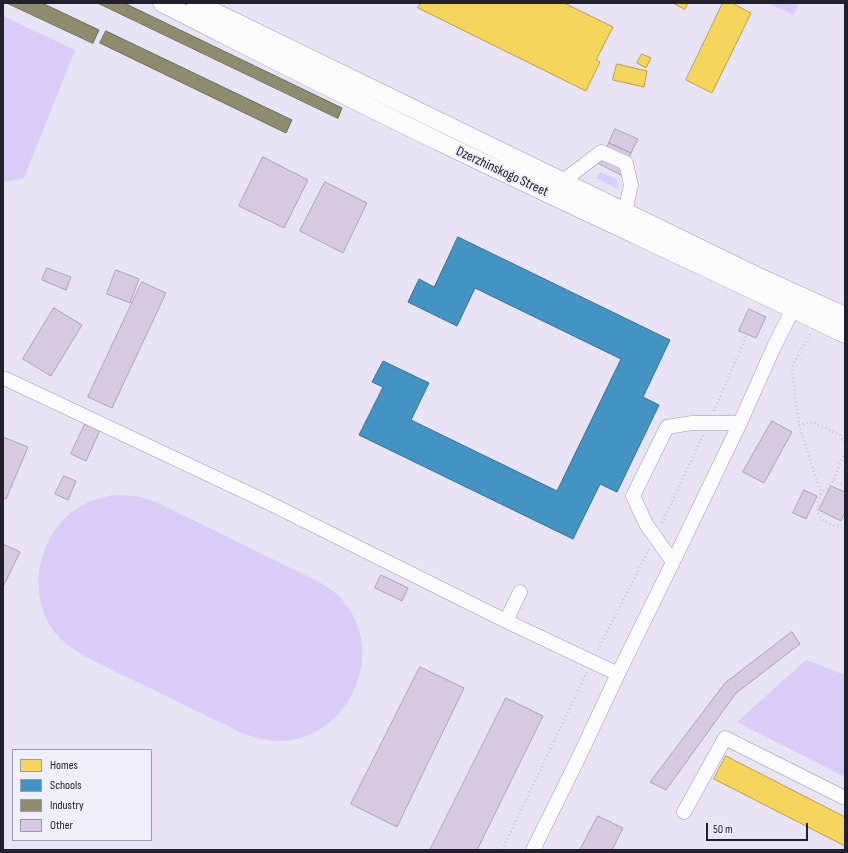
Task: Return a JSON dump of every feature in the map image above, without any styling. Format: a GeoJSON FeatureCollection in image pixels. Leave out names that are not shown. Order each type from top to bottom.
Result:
{"type":"FeatureCollection","features":[{"type":"Feature","properties":{"kind":"main road","name":"Dzerzhinskogo Street"},"geometry":{"type":"LineString","coordinates":[[162,3],[441,143],[797,302],[845,316]]}},
{"type":"Feature","properties":{"kind":"main road","name":"Dzerzhinskogo Street"},"geometry":{"type":"LineString","coordinates":[[196,3],[763,279],[845,334]]}},
{"type":"Feature","properties":{"kind":"street"},"geometry":{"type":"LineString","coordinates":[[441,143],[448,125]]}},
{"type":"Feature","properties":{"kind":"street"},"geometry":{"type":"LineString","coordinates":[[564,181],[601,152],[626,163],[631,185],[625,211]]}},
{"type":"Feature","properties":{"kind":"street"},"geometry":{"type":"LineString","coordinates":[[533,850],[740,423],[773,349],[797,302]]}},
{"type":"Feature","properties":{"kind":"street"},"geometry":{"type":"LineString","coordinates":[[6,379],[269,503],[506,621],[618,674]]}},
{"type":"Feature","properties":{"kind":"street"},"geometry":{"type":"LineString","coordinates":[[673,562],[646,524],[633,496],[667,427],[692,422],[740,423]]}},
{"type":"Feature","properties":{"kind":"street"},"geometry":{"type":"LineString","coordinates":[[506,621],[520,592]]}},
{"type":"Feature","properties":{"kind":"street"},"geometry":{"type":"LineString","coordinates":[[684,812],[725,738],[845,798]]}},
{"type":"Feature","properties":{"kind":"path"},"geometry":{"type":"LineString","coordinates":[[812,331],[792,368],[799,425],[821,494]]}},
{"type":"Feature","properties":{"kind":"path"},"geometry":{"type":"LineString","coordinates":[[502,850],[592,662],[655,538],[709,423],[748,334]]}},
{"type":"Feature","properties":{"kind":"path"},"geometry":{"type":"LineString","coordinates":[[799,425],[814,422],[840,435],[845,446]]}},
{"type":"Feature","properties":{"kind":"path"},"geometry":{"type":"LineString","coordinates":[[845,452],[833,481],[821,494],[816,509],[819,516],[830,525],[845,526]]}},
{"type":"Feature","properties":{"kind":"path"},"geometry":{"type":"LineString","coordinates":[[833,481],[845,486]]}},
{"type":"Feature","properties":{"kind":"shaded area"},"geometry":{"type":"Polygon","coordinates":[[[768,3],[799,3],[793,15],[768,3]]]}},
{"type":"Feature","properties":{"kind":"shaded area"},"geometry":{"type":"Polygon","coordinates":[[[3,16],[75,50],[24,178],[3,182],[3,16]]]}},
{"type":"Feature","properties":{"kind":"shaded area"},"geometry":{"type":"Polygon","coordinates":[[[601,172],[617,180],[618,189],[596,178],[601,172]]]}},
{"type":"Feature","properties":{"kind":"shaded area"},"geometry":{"type":"Polygon","coordinates":[[[111,495],[141,497],[158,503],[317,581],[339,596],[355,619],[361,640],[362,661],[357,682],[348,701],[335,717],[319,730],[300,738],[278,741],[255,737],[242,733],[84,656],[68,645],[55,633],[46,619],[41,603],[39,586],[43,553],[50,538],[60,524],[79,507],[111,495]]]}},
{"type":"Feature","properties":{"kind":"shaded area"},"geometry":{"type":"Polygon","coordinates":[[[806,660],[845,675],[845,777],[737,722],[806,660]]]}},
{"type":"Feature","properties":{"kind":"building: Homes"},"geometry":{"type":"Polygon","coordinates":[[[421,3],[564,3],[613,27],[596,60],[600,62],[586,91],[418,8],[421,3]]]}},
{"type":"Feature","properties":{"kind":"building: Homes"},"geometry":{"type":"Polygon","coordinates":[[[673,3],[688,3],[685,9],[673,3]]]}},
{"type":"Feature","properties":{"kind":"building: Homes"},"geometry":{"type":"Polygon","coordinates":[[[723,3],[732,3],[751,13],[712,93],[686,80],[723,3]]]}},
{"type":"Feature","properties":{"kind":"building: Homes"},"geometry":{"type":"Polygon","coordinates":[[[642,54],[651,58],[646,68],[637,63],[642,54]]]}},
{"type":"Feature","properties":{"kind":"building: Homes"},"geometry":{"type":"Polygon","coordinates":[[[617,64],[647,71],[644,87],[613,80],[617,64]]]}},
{"type":"Feature","properties":{"kind":"building: Homes"},"geometry":{"type":"Polygon","coordinates":[[[726,756],[845,817],[845,846],[714,779],[726,756]]]}},
{"type":"Feature","properties":{"kind":"building: Schools"},"geometry":{"type":"Polygon","coordinates":[[[458,237],[670,340],[643,397],[659,405],[617,492],[600,484],[573,539],[359,435],[383,387],[372,382],[383,361],[429,383],[411,420],[557,491],[621,359],[475,288],[457,326],[408,302],[419,279],[434,287],[458,237]]]}},
{"type":"Feature","properties":{"kind":"building: Industry"},"geometry":{"type":"Polygon","coordinates":[[[7,3],[42,3],[99,30],[93,43],[7,3]]]}},
{"type":"Feature","properties":{"kind":"building: Industry"},"geometry":{"type":"Polygon","coordinates":[[[98,3],[124,3],[342,108],[338,118],[98,3]]]}},
{"type":"Feature","properties":{"kind":"building: Industry"},"geometry":{"type":"Polygon","coordinates":[[[106,31],[292,120],[286,133],[100,43],[106,31]]]}},
{"type":"Feature","properties":{"kind":"building: Other"},"geometry":{"type":"Polygon","coordinates":[[[615,129],[638,139],[631,153],[609,143],[615,129]]]}},
{"type":"Feature","properties":{"kind":"building: Other"},"geometry":{"type":"Polygon","coordinates":[[[609,143],[631,153],[621,175],[599,164],[609,143]]]}},
{"type":"Feature","properties":{"kind":"building: Other"},"geometry":{"type":"Polygon","coordinates":[[[263,157],[308,180],[284,228],[239,206],[263,157]]]}},
{"type":"Feature","properties":{"kind":"building: Other"},"geometry":{"type":"Polygon","coordinates":[[[325,182],[367,203],[343,253],[300,231],[325,182]]]}},
{"type":"Feature","properties":{"kind":"building: Other"},"geometry":{"type":"Polygon","coordinates":[[[47,268],[71,277],[66,290],[42,280],[47,268]]]}},
{"type":"Feature","properties":{"kind":"building: Other"},"geometry":{"type":"Polygon","coordinates":[[[116,270],[139,279],[130,303],[107,294],[116,270]]]}},
{"type":"Feature","properties":{"kind":"building: Other"},"geometry":{"type":"Polygon","coordinates":[[[142,282],[166,293],[112,408],[88,397],[142,282]]]}},
{"type":"Feature","properties":{"kind":"building: Other"},"geometry":{"type":"Polygon","coordinates":[[[54,308],[82,325],[51,376],[23,359],[54,308]]]}},
{"type":"Feature","properties":{"kind":"building: Other"},"geometry":{"type":"Polygon","coordinates":[[[749,309],[766,317],[756,338],[739,331],[749,309]]]}},
{"type":"Feature","properties":{"kind":"building: Other"},"geometry":{"type":"Polygon","coordinates":[[[772,421],[792,432],[764,483],[743,472],[772,421]]]}},
{"type":"Feature","properties":{"kind":"building: Other"},"geometry":{"type":"Polygon","coordinates":[[[85,424],[100,430],[86,461],[71,454],[85,424]]]}},
{"type":"Feature","properties":{"kind":"building: Other"},"geometry":{"type":"Polygon","coordinates":[[[3,437],[28,447],[6,499],[3,498],[3,437]]]}},
{"type":"Feature","properties":{"kind":"building: Other"},"geometry":{"type":"Polygon","coordinates":[[[64,476],[76,481],[68,500],[55,494],[64,476]]]}},
{"type":"Feature","properties":{"kind":"building: Other"},"geometry":{"type":"Polygon","coordinates":[[[831,486],[845,492],[845,512],[841,521],[819,510],[831,486]]]}},
{"type":"Feature","properties":{"kind":"building: Other"},"geometry":{"type":"Polygon","coordinates":[[[804,490],[817,496],[806,519],[793,513],[804,490]]]}},
{"type":"Feature","properties":{"kind":"building: Other"},"geometry":{"type":"Polygon","coordinates":[[[3,544],[20,552],[3,587],[3,544]]]}},
{"type":"Feature","properties":{"kind":"building: Other"},"geometry":{"type":"Polygon","coordinates":[[[381,575],[408,588],[402,601],[375,588],[381,575]]]}},
{"type":"Feature","properties":{"kind":"building: Other"},"geometry":{"type":"Polygon","coordinates":[[[792,632],[800,644],[736,693],[666,790],[650,782],[725,683],[792,632]]]}},
{"type":"Feature","properties":{"kind":"building: Other"},"geometry":{"type":"Polygon","coordinates":[[[420,667],[464,688],[397,827],[351,804],[420,667]]]}},
{"type":"Feature","properties":{"kind":"building: Other"},"geometry":{"type":"Polygon","coordinates":[[[506,698],[543,716],[477,850],[430,850],[506,698]]]}},
{"type":"Feature","properties":{"kind":"building: Other"},"geometry":{"type":"Polygon","coordinates":[[[598,816],[623,828],[612,850],[580,850],[598,816]]]}}]}
